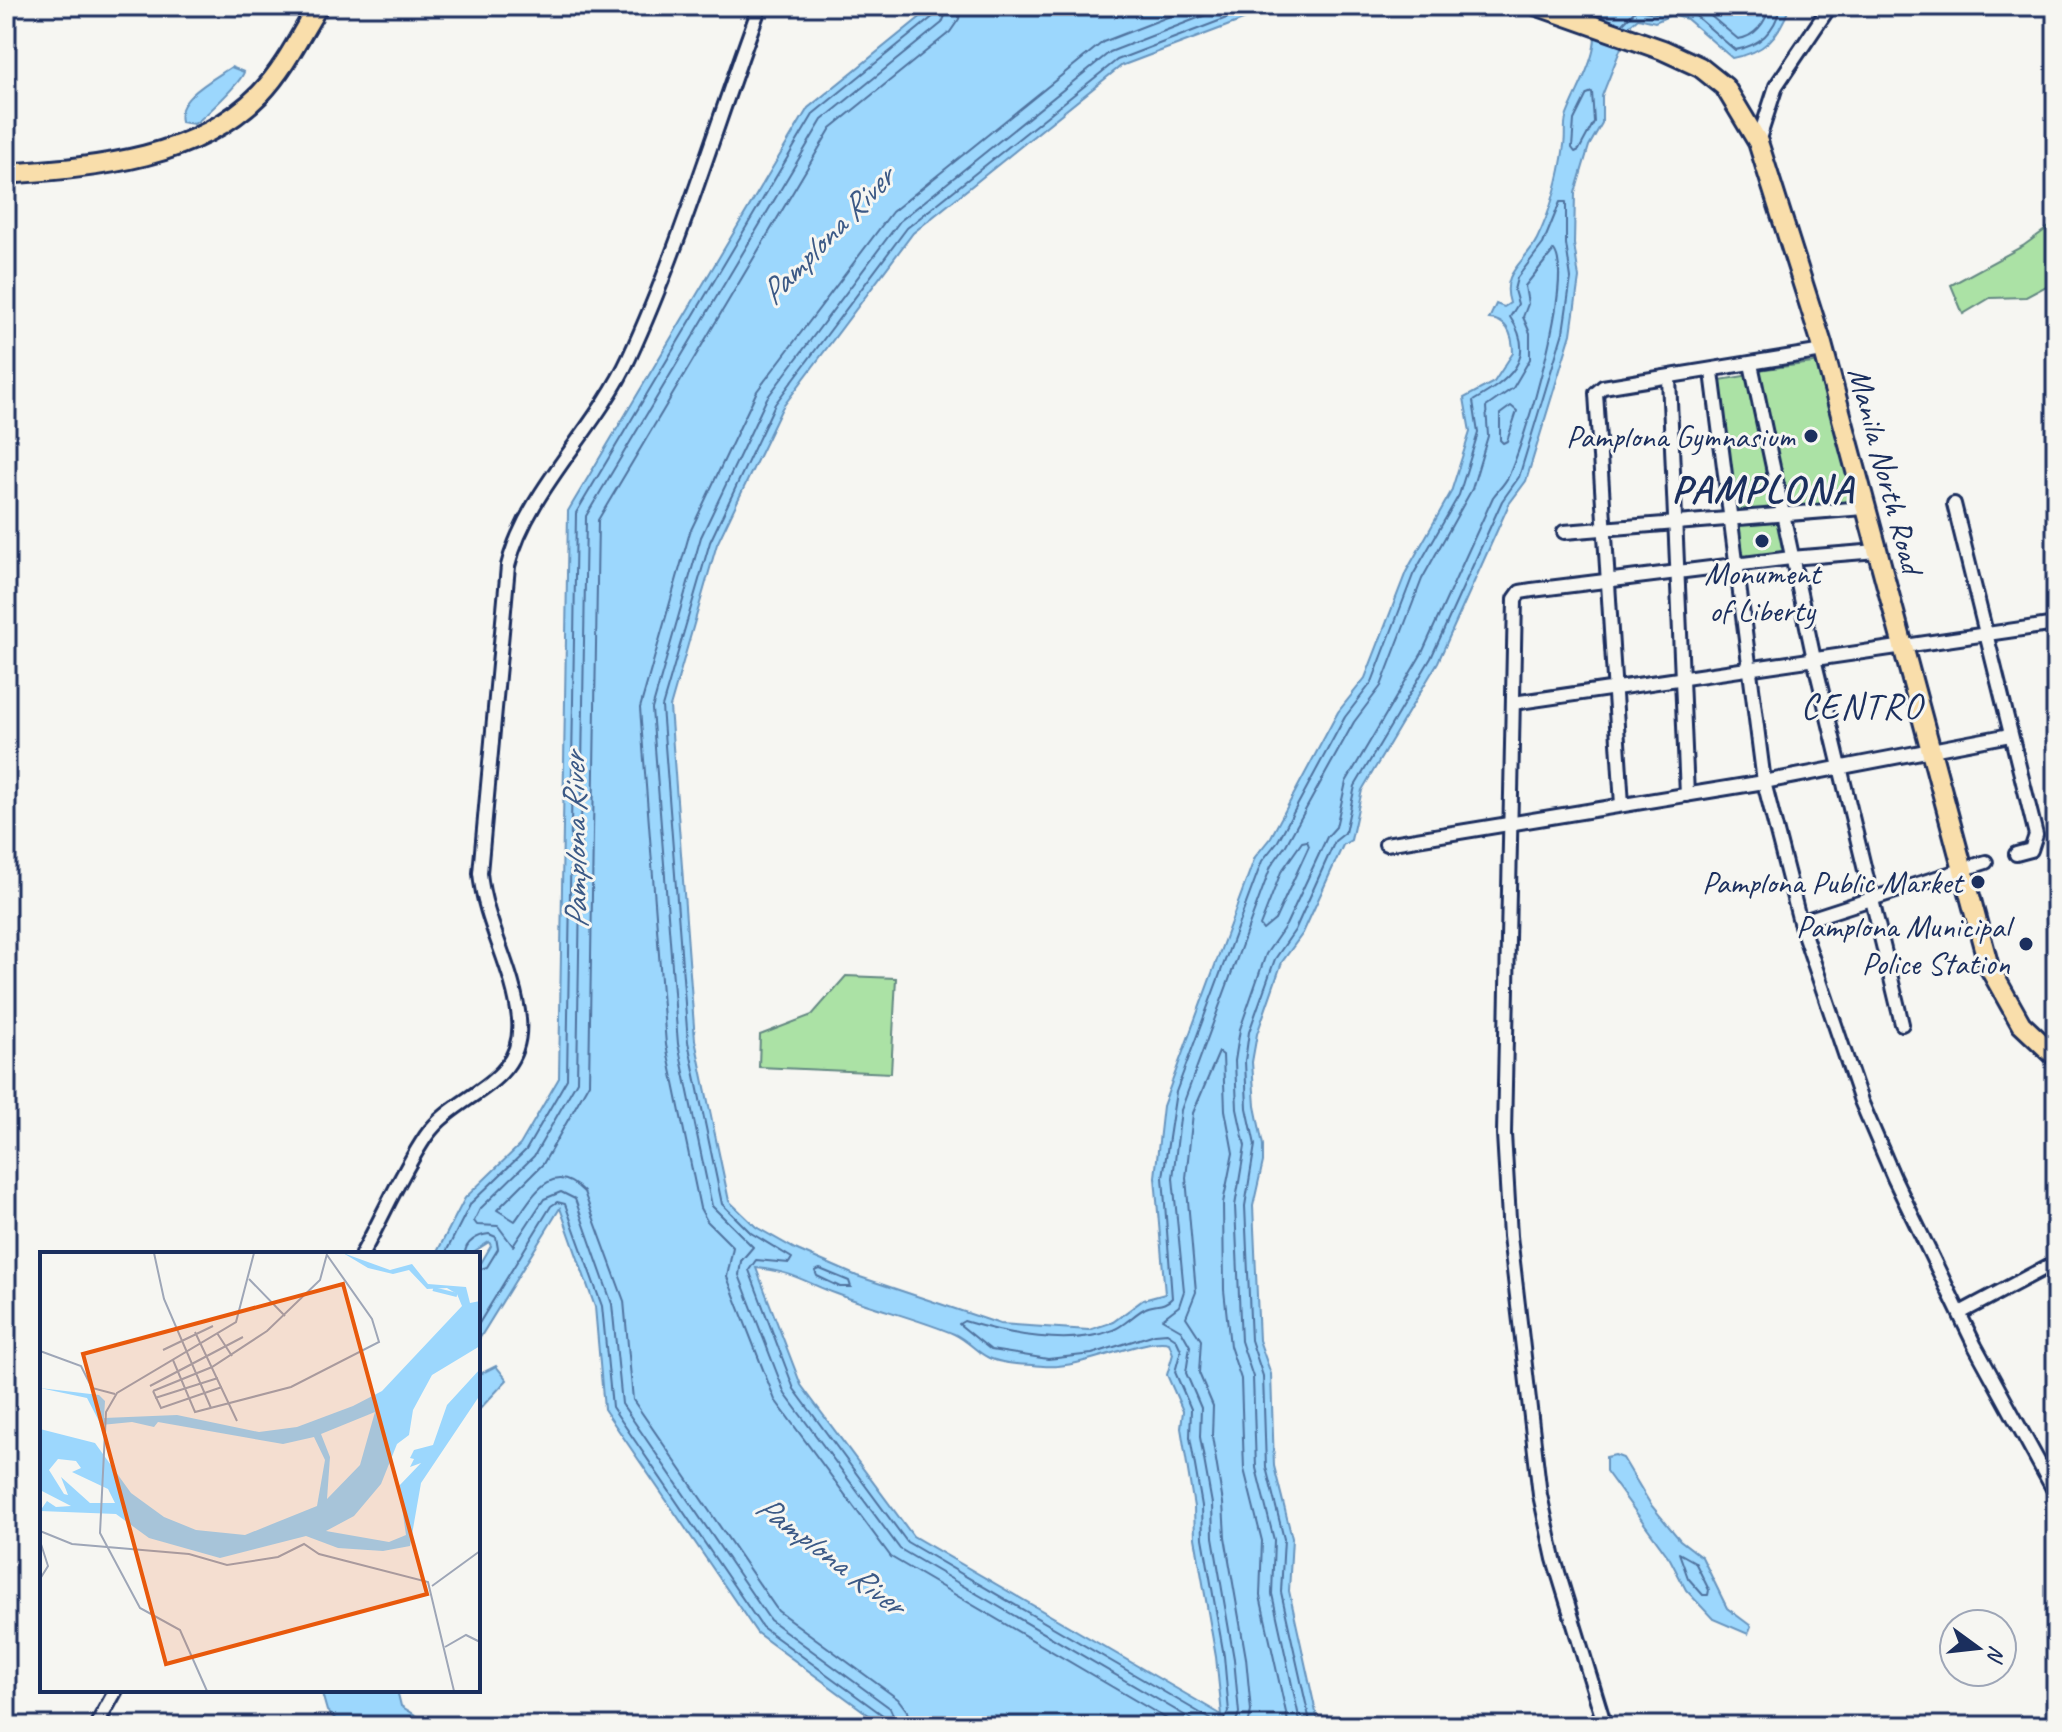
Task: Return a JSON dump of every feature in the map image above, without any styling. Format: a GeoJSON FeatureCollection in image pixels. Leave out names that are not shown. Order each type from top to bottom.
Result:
{"type":"FeatureCollection","features":[{"type":"Feature","properties":{"kind":"highway"},"geometry":{"type":"LineString","coordinates":[[6,174],[116,163],[187,142],[258,96],[282,65],[318,6]]}},
{"type":"Feature","properties":{"kind":"highway","name":"Manila North Road"},"geometry":{"type":"LineString","coordinates":[[1538,6],[1663,50],[1700,67],[1725,87],[1758,142],[1823,351],[1989,967],[2005,1001],[2039,1044],[2056,1057]]}},
{"type":"Feature","properties":{"kind":"street"},"geometry":{"type":"LineString","coordinates":[[363,1252],[427,1135],[455,1109],[496,1082],[515,1055],[519,1022],[515,993],[487,911],[480,873],[508,566],[521,524],[596,419],[630,357],[760,6]]}},
{"type":"Feature","properties":{"kind":"street"},"geometry":{"type":"LineString","coordinates":[[1758,142],[1776,86],[1830,6]]}},
{"type":"Feature","properties":{"kind":"street"},"geometry":{"type":"LineString","coordinates":[[1622,805],[1612,687],[1596,393],[1603,387],[1712,372],[1823,351]]}},
{"type":"Feature","properties":{"kind":"street"},"geometry":{"type":"LineString","coordinates":[[1751,364],[1814,659],[1902,1024]]}},
{"type":"Feature","properties":{"kind":"street"},"geometry":{"type":"LineString","coordinates":[[1712,372],[1747,668],[1764,782],[1800,922],[1861,1101],[1960,1313],[2056,1494]]}},
{"type":"Feature","properties":{"kind":"street"},"geometry":{"type":"LineString","coordinates":[[1669,378],[1678,521],[1687,795]]}},
{"type":"Feature","properties":{"kind":"street"},"geometry":{"type":"LineString","coordinates":[[1954,504],[2036,835],[2031,850],[2016,854]]}},
{"type":"Feature","properties":{"kind":"street"},"geometry":{"type":"LineString","coordinates":[[1564,532],[1864,508]]}},
{"type":"Feature","properties":{"kind":"street"},"geometry":{"type":"LineString","coordinates":[[1605,1726],[1554,1559],[1540,1495],[1526,1386],[1504,1134],[1509,822],[1517,595],[1532,590],[1791,558],[1877,551]]}},
{"type":"Feature","properties":{"kind":"street"},"geometry":{"type":"LineString","coordinates":[[1513,703],[2056,624]]}},
{"type":"Feature","properties":{"kind":"street"},"geometry":{"type":"LineString","coordinates":[[1386,844],[1764,782],[2010,735]]}},
{"type":"Feature","properties":{"kind":"street"},"geometry":{"type":"LineString","coordinates":[[1800,922],[1986,862]]}},
{"type":"Feature","properties":{"kind":"street"},"geometry":{"type":"LineString","coordinates":[[1960,1313],[2056,1262]]}},
{"type":"Feature","properties":{"kind":"street"},"geometry":{"type":"LineString","coordinates":[[96,1726],[115,1692]]}},
{"type":"Feature","properties":{"kind":"green space"},"geometry":{"type":"Polygon","coordinates":[[[2056,222],[2056,281],[2026,297],[1990,298],[1963,314],[1951,285],[2023,246],[2056,222]]]}},
{"type":"Feature","properties":{"kind":"green space"},"geometry":{"type":"Polygon","coordinates":[[[1821,362],[1835,406],[1855,508],[1788,509],[1758,370],[1821,362]]]}},
{"type":"Feature","properties":{"kind":"green space"},"geometry":{"type":"Polygon","coordinates":[[[1750,375],[1776,512],[1734,513],[1720,380],[1750,375]]]}},
{"type":"Feature","properties":{"kind":"green space"},"geometry":{"type":"Polygon","coordinates":[[[1779,518],[1784,553],[1742,559],[1738,524],[1779,518]]]}},
{"type":"Feature","properties":{"kind":"green space"},"geometry":{"type":"Polygon","coordinates":[[[846,976],[896,978],[891,1073],[759,1067],[760,1035],[812,1015],[846,976]]]}},
{"type":"Feature","properties":{"kind":"water","name":"Pamplona River"},"geometry":{"type":"Polygon","coordinates":[[[934,6],[1280,6],[1121,66],[913,233],[782,408],[717,544],[670,707],[695,1040],[729,1201],[756,1227],[795,1249],[857,1276],[1000,1324],[1089,1330],[1113,1322],[1143,1300],[1165,1294],[1155,1177],[1163,1106],[1255,857],[1271,837],[1338,712],[1365,678],[1406,572],[1451,492],[1470,432],[1464,398],[1494,382],[1513,353],[1508,330],[1501,322],[1489,319],[1496,304],[1504,307],[1510,303],[1508,283],[1511,275],[1537,239],[1551,205],[1565,141],[1566,119],[1594,48],[1593,20],[1588,6],[1790,6],[1781,26],[1769,41],[1753,52],[1732,58],[1687,19],[1671,15],[1655,22],[1638,18],[1630,25],[1602,96],[1602,123],[1589,146],[1575,193],[1574,244],[1579,278],[1571,334],[1526,481],[1509,504],[1438,662],[1362,790],[1351,840],[1343,845],[1303,933],[1282,962],[1257,1034],[1252,1062],[1255,1106],[1263,1145],[1263,1162],[1253,1206],[1259,1340],[1271,1374],[1274,1466],[1292,1538],[1289,1591],[1319,1726],[884,1726],[757,1633],[604,1409],[595,1307],[560,1208],[480,1338],[480,1265],[491,1246],[489,1242],[473,1252],[437,1252],[465,1198],[520,1145],[559,1078],[568,511],[808,108],[934,6]],[[756,1268],[801,1385],[913,1536],[1222,1715],[1216,1657],[1195,1538],[1194,1507],[1181,1428],[1183,1411],[1167,1375],[1173,1354],[1169,1343],[1145,1344],[1059,1366],[1002,1362],[985,1356],[940,1328],[790,1275],[756,1268]]]}},
{"type":"Feature","properties":{"kind":"water"},"geometry":{"type":"Polygon","coordinates":[[[231,67],[244,72],[230,91],[194,124],[181,122],[181,113],[190,97],[231,67]]]}},
{"type":"Feature","properties":{"kind":"water"},"geometry":{"type":"Polygon","coordinates":[[[496,1366],[507,1380],[480,1409],[480,1374],[496,1366]]]}},
{"type":"Feature","properties":{"kind":"water"},"geometry":{"type":"Polygon","coordinates":[[[1615,1455],[1623,1458],[1651,1505],[1680,1540],[1702,1557],[1727,1608],[1751,1626],[1748,1634],[1713,1619],[1686,1590],[1670,1559],[1606,1471],[1606,1457],[1615,1455]]]}},
{"type":"Feature","properties":{"kind":"water"},"geometry":{"type":"Polygon","coordinates":[[[322,1692],[398,1692],[401,1706],[433,1726],[343,1726],[327,1711],[322,1692]]]}},
{"type":"Feature","properties":{"kind":"place","name":"Pamplona Gymnasium"},"geometry":{"type":"Point","coordinates":[1811,436]}},
{"type":"Feature","properties":{"kind":"place","name":"Monument of Liberty"},"geometry":{"type":"Point","coordinates":[1762,541]}},
{"type":"Feature","properties":{"kind":"place","name":"Pamplona Public Market"},"geometry":{"type":"Point","coordinates":[1978,882]}},
{"type":"Feature","properties":{"kind":"place","name":"Pamplona Municipal Police Station"},"geometry":{"type":"Point","coordinates":[2026,944]}},
{"type":"Feature","properties":{"kind":"district","name":"PAMPLONA"},"geometry":{"type":"Point","coordinates":[1763,488]}},
{"type":"Feature","properties":{"kind":"district","name":"CENTRO"},"geometry":{"type":"Point","coordinates":[1862,705]}}]}
